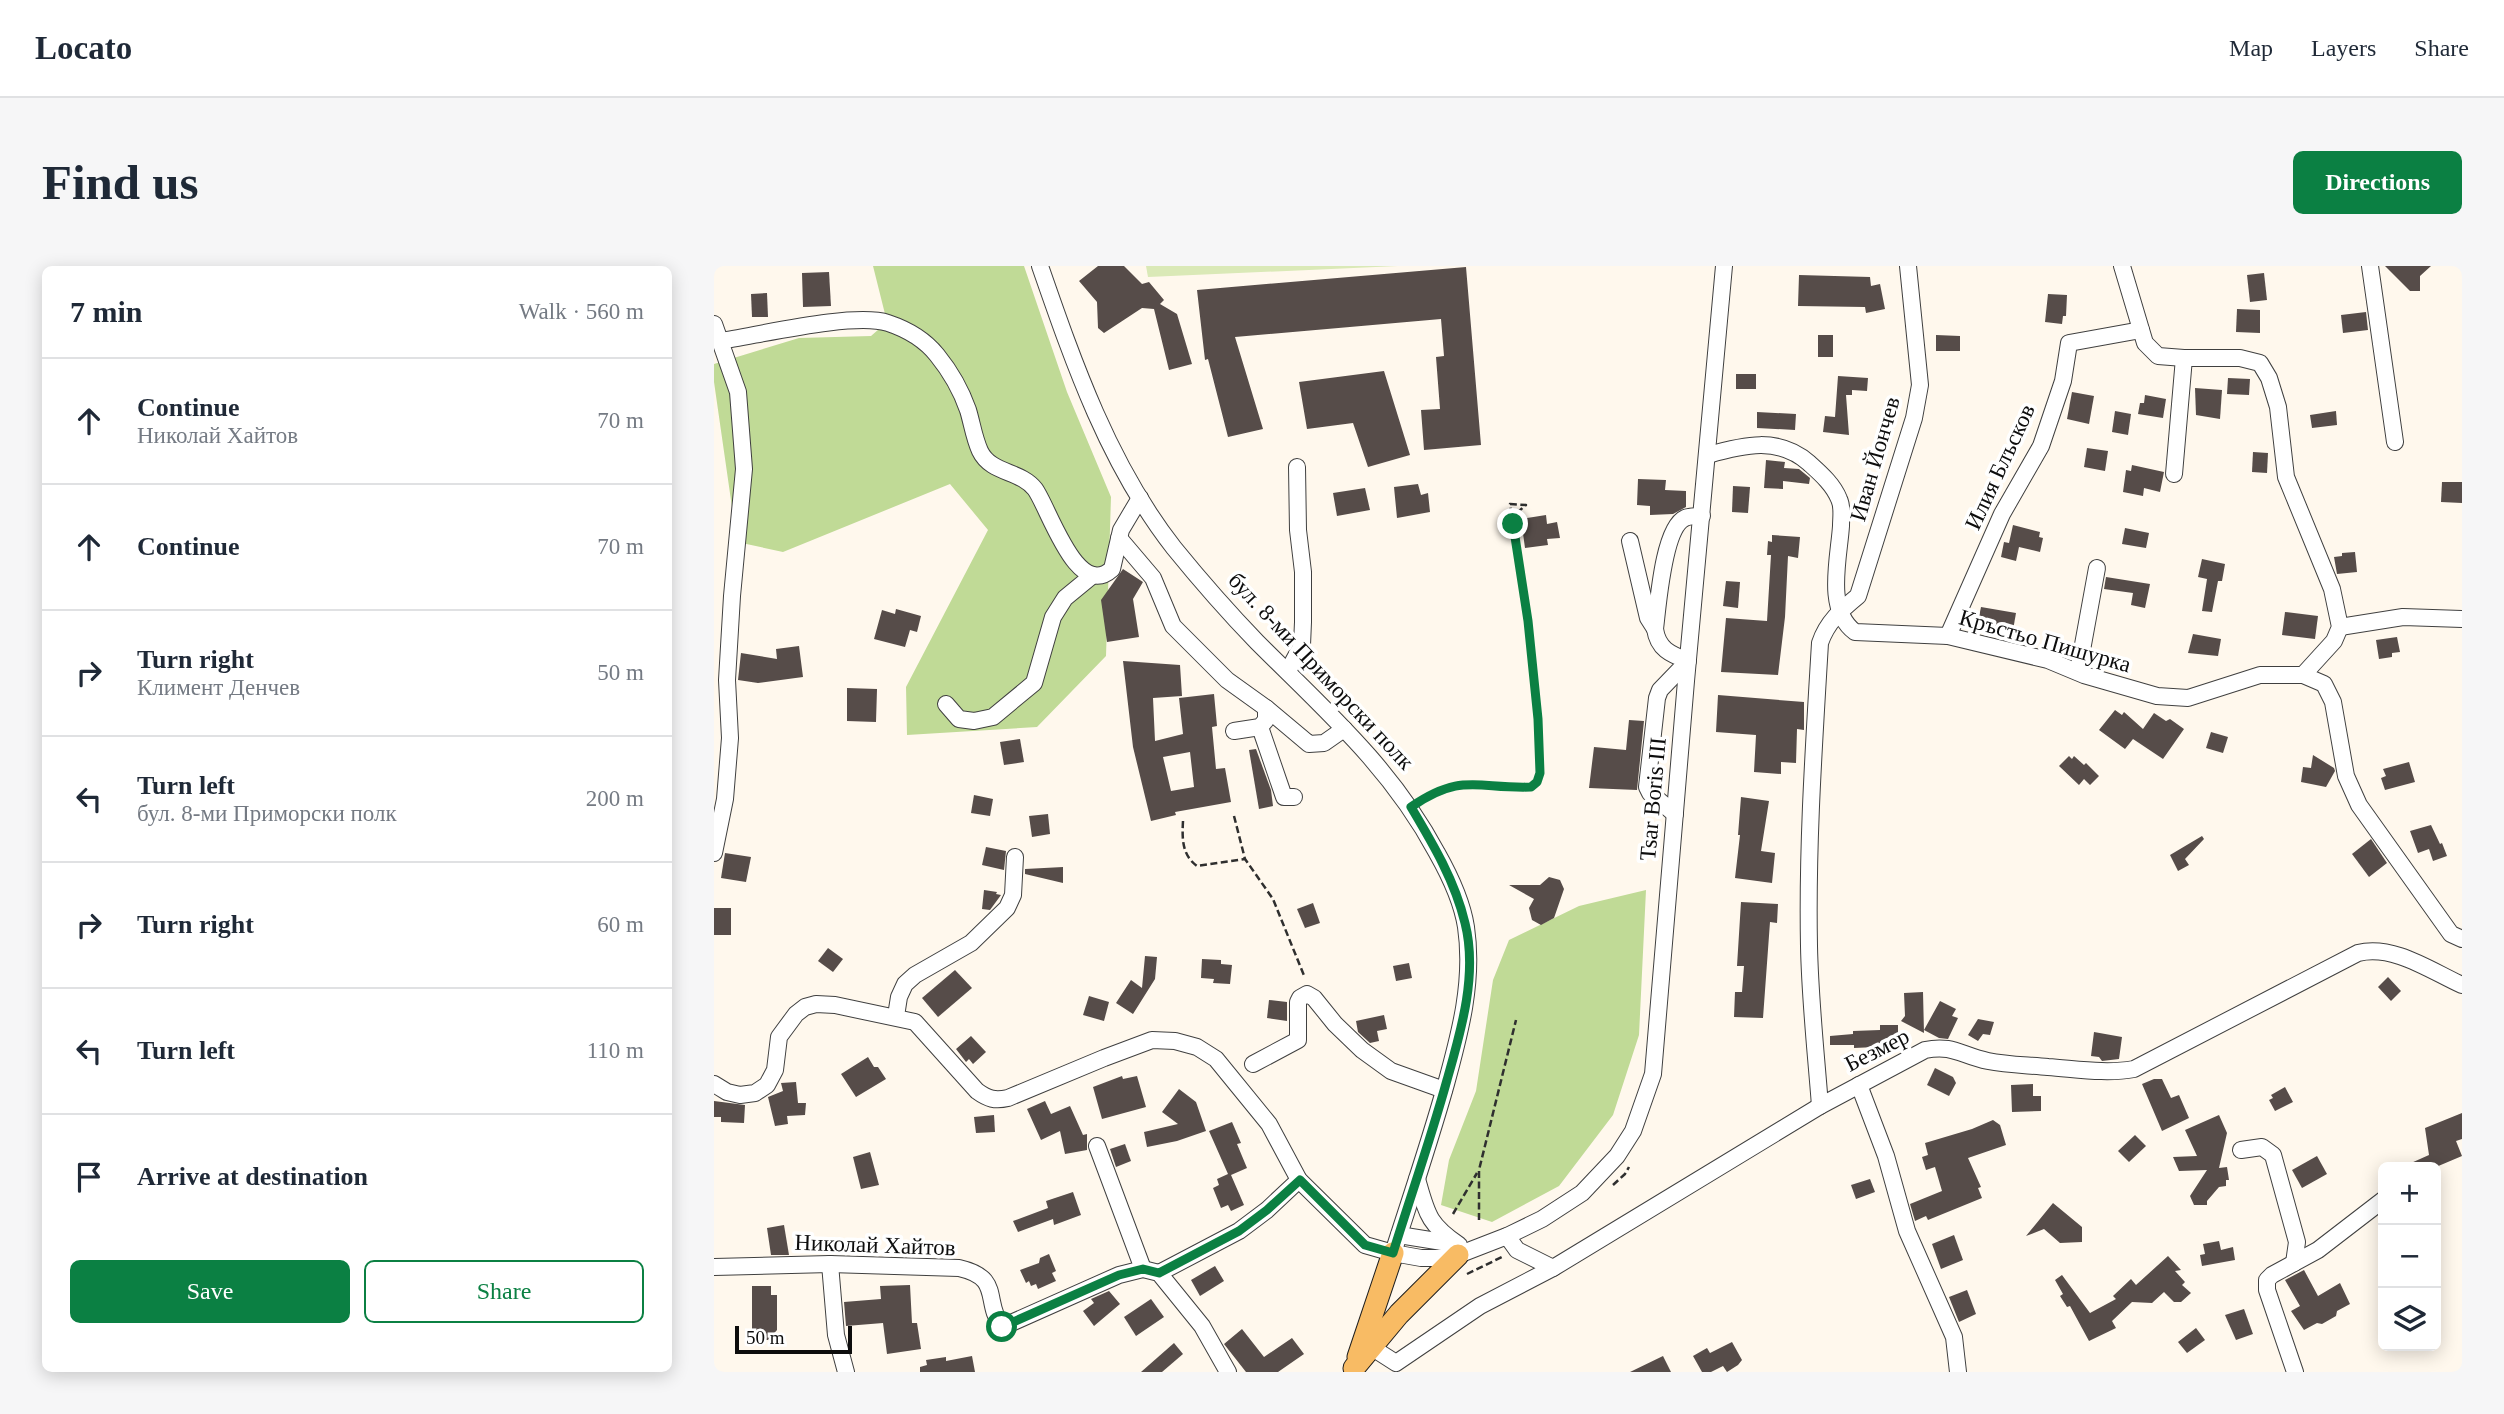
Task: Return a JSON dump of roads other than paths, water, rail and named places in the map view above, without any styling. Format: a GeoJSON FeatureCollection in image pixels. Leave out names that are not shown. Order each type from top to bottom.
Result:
{"type":"FeatureCollection","features":[{"type":"Feature","properties":{"kind":"main road","name":"бул. 8-ми Приморски полк"},"geometry":{"type":"LineString","coordinates":[[1353,1370],[1396,1244]]}},
{"type":"Feature","properties":{"kind":"main road"},"geometry":{"type":"LineString","coordinates":[[1353,1370],[1426,1285],[1464,1249]]}},
{"type":"Feature","properties":{"kind":"street","name":"бул. 8-ми Приморски полк"},"geometry":{"type":"LineString","coordinates":[[1040,266],[1079,376],[1100,424],[1140,498],[1172,545],[1212,594],[1379,764],[1411,807],[1454,886],[1466,925],[1469,959],[1464,1015],[1444,1090],[1396,1244]]}},
{"type":"Feature","properties":{"kind":"street","name":"Tsar Boris III"},"geometry":{"type":"LineString","coordinates":[[896,1016],[915,1022],[977,1091],[986,1098],[997,1101],[1152,1040],[1175,1041],[1197,1047],[1216,1059],[1269,1124],[1300,1180],[1365,1245],[1396,1244],[1421,1258],[1464,1249],[1507,1236],[1542,1219],[1582,1193],[1617,1156],[1633,1131],[1653,1074],[1724,266]]}},
{"type":"Feature","properties":{"kind":"street","name":"Иван Йончев"},"geometry":{"type":"LineString","coordinates":[[1840,612],[1858,596],[1914,418],[1920,386],[1908,266]]}},
{"type":"Feature","properties":{"kind":"street"},"geometry":{"type":"LineString","coordinates":[[2122,266],[2144,343],[2158,356],[2184,359],[2240,358],[2260,363],[2269,378],[2277,407],[2286,477],[2332,589],[2340,627],[2334,641],[2303,675],[2324,684],[2333,702],[2346,776],[2359,805],[2451,934],[2462,939]]}},
{"type":"Feature","properties":{"kind":"street"},"geometry":{"type":"LineString","coordinates":[[2370,266],[2395,442]]}},
{"type":"Feature","properties":{"kind":"street"},"geometry":{"type":"LineString","coordinates":[[720,341],[855,320],[887,322],[917,336],[936,354],[956,383],[967,407],[979,450],[986,461],[1022,478],[1035,489],[1077,565],[1084,572],[1093,575],[1112,569],[1119,538],[1129,514],[1140,498]]}},
{"type":"Feature","properties":{"kind":"street"},"geometry":{"type":"LineString","coordinates":[[714,324],[738,392],[744,469],[727,680],[730,738],[725,799],[714,853]]}},
{"type":"Feature","properties":{"kind":"street","name":"Илия Блъсков"},"geometry":{"type":"LineString","coordinates":[[1948,636],[2002,514],[2041,446],[2063,381],[2069,343],[2141,330]]}},
{"type":"Feature","properties":{"kind":"street"},"geometry":{"type":"LineString","coordinates":[[2174,474],[2184,359]]}},
{"type":"Feature","properties":{"kind":"street"},"geometry":{"type":"LineString","coordinates":[[1708,455],[1751,445],[1766,445],[1798,453],[1823,475],[1840,500],[1842,513],[1836,591],[1840,612]]}},
{"type":"Feature","properties":{"kind":"street"},"geometry":{"type":"LineString","coordinates":[[1287,671],[1301,645],[1303,622],[1297,467]]}},
{"type":"Feature","properties":{"kind":"street"},"geometry":{"type":"LineString","coordinates":[[1675,814],[1650,793],[1647,780],[1657,698],[1660,690],[1688,661],[1662,649],[1656,629],[1665,557],[1671,539],[1685,518],[1702,516]]}},
{"type":"Feature","properties":{"kind":"street"},"geometry":{"type":"LineString","coordinates":[[1119,538],[1153,578],[1173,626],[1227,680],[1309,744],[1324,743],[1344,729]]}},
{"type":"Feature","properties":{"kind":"street"},"geometry":{"type":"LineString","coordinates":[[1630,541],[1648,618],[1656,629]]}},
{"type":"Feature","properties":{"kind":"street"},"geometry":{"type":"LineString","coordinates":[[2078,672],[2097,568]]}},
{"type":"Feature","properties":{"kind":"street"},"geometry":{"type":"LineString","coordinates":[[946,704],[959,719],[974,721],[993,717],[1034,683],[1053,617],[1065,598],[1093,575]]}},
{"type":"Feature","properties":{"kind":"street","name":"Кръстьо Пишурка"},"geometry":{"type":"LineString","coordinates":[[1840,612],[1845,624],[1855,632],[1948,636],[2048,660],[2157,696],[2188,698],[2260,675],[2303,675]]}},
{"type":"Feature","properties":{"kind":"street","name":"Безмер"},"geometry":{"type":"LineString","coordinates":[[1840,612],[1825,628],[1820,643],[1811,806],[1810,970],[1820,1106],[1925,1050],[1940,1047],[1990,1062],[2116,1072],[2134,1069],[2368,950],[2381,950],[2397,955],[2462,985]]}},
{"type":"Feature","properties":{"kind":"street"},"geometry":{"type":"LineString","coordinates":[[2340,627],[2403,617],[2462,618]]}},
{"type":"Feature","properties":{"kind":"street"},"geometry":{"type":"LineString","coordinates":[[714,717],[719,711],[727,680]]}},
{"type":"Feature","properties":{"kind":"street"},"geometry":{"type":"LineString","coordinates":[[1234,731],[1260,727],[1266,720],[1266,708]]}},
{"type":"Feature","properties":{"kind":"street"},"geometry":{"type":"LineString","coordinates":[[714,726],[730,738]]}},
{"type":"Feature","properties":{"kind":"street"},"geometry":{"type":"LineString","coordinates":[[1260,727],[1284,797],[1294,797]]}},
{"type":"Feature","properties":{"kind":"street"},"geometry":{"type":"LineString","coordinates":[[714,1084],[727,1092],[740,1094],[755,1093],[767,1085],[775,1070],[779,1037],[796,1014],[806,1007],[816,1004],[835,1005],[896,1016],[899,997],[905,984],[915,975],[971,943],[1007,908],[1013,895],[1015,857]]}},
{"type":"Feature","properties":{"kind":"street"},"geometry":{"type":"LineString","coordinates":[[1253,1064],[1298,1040],[1298,1002],[1301,996],[1307,994],[1353,1042],[1391,1071],[1444,1090]]}},
{"type":"Feature","properties":{"kind":"street"},"geometry":{"type":"LineString","coordinates":[[1859,1086],[1886,1156],[1908,1231],[1954,1337],[1958,1372]]}},
{"type":"Feature","properties":{"kind":"street"},"geometry":{"type":"LineString","coordinates":[[1371,1347],[1396,1363],[1480,1306],[1553,1268],[1820,1106]]}},
{"type":"Feature","properties":{"kind":"street"},"geometry":{"type":"LineString","coordinates":[[1097,1146],[1151,1271],[1202,1326],[1228,1372]]}},
{"type":"Feature","properties":{"kind":"street"},"geometry":{"type":"LineString","coordinates":[[2241,1150],[2262,1147],[2273,1155],[2297,1242],[2294,1263]]}},
{"type":"Feature","properties":{"kind":"street"},"geometry":{"type":"LineString","coordinates":[[1417,1179],[1427,1215],[1433,1225],[1464,1249]]}},
{"type":"Feature","properties":{"kind":"street"},"geometry":{"type":"LineString","coordinates":[[1151,1271],[1239,1231],[1300,1180]]}},
{"type":"Feature","properties":{"kind":"street"},"geometry":{"type":"LineString","coordinates":[[2295,1372],[2266,1287],[2270,1277],[2318,1250],[2378,1204]]}},
{"type":"Feature","properties":{"kind":"street"},"geometry":{"type":"LineString","coordinates":[[1507,1236],[1517,1250],[1553,1268]]}},
{"type":"Feature","properties":{"kind":"street"},"geometry":{"type":"LineString","coordinates":[[830,1264],[836,1335],[846,1372]]}},
{"type":"Feature","properties":{"kind":"street","name":"Николай Хайтов"},"geometry":{"type":"LineString","coordinates":[[714,1267],[830,1264],[959,1268],[973,1272],[988,1284],[993,1298],[994,1316],[1002,1327],[1119,1275],[1151,1271]]}}]}
